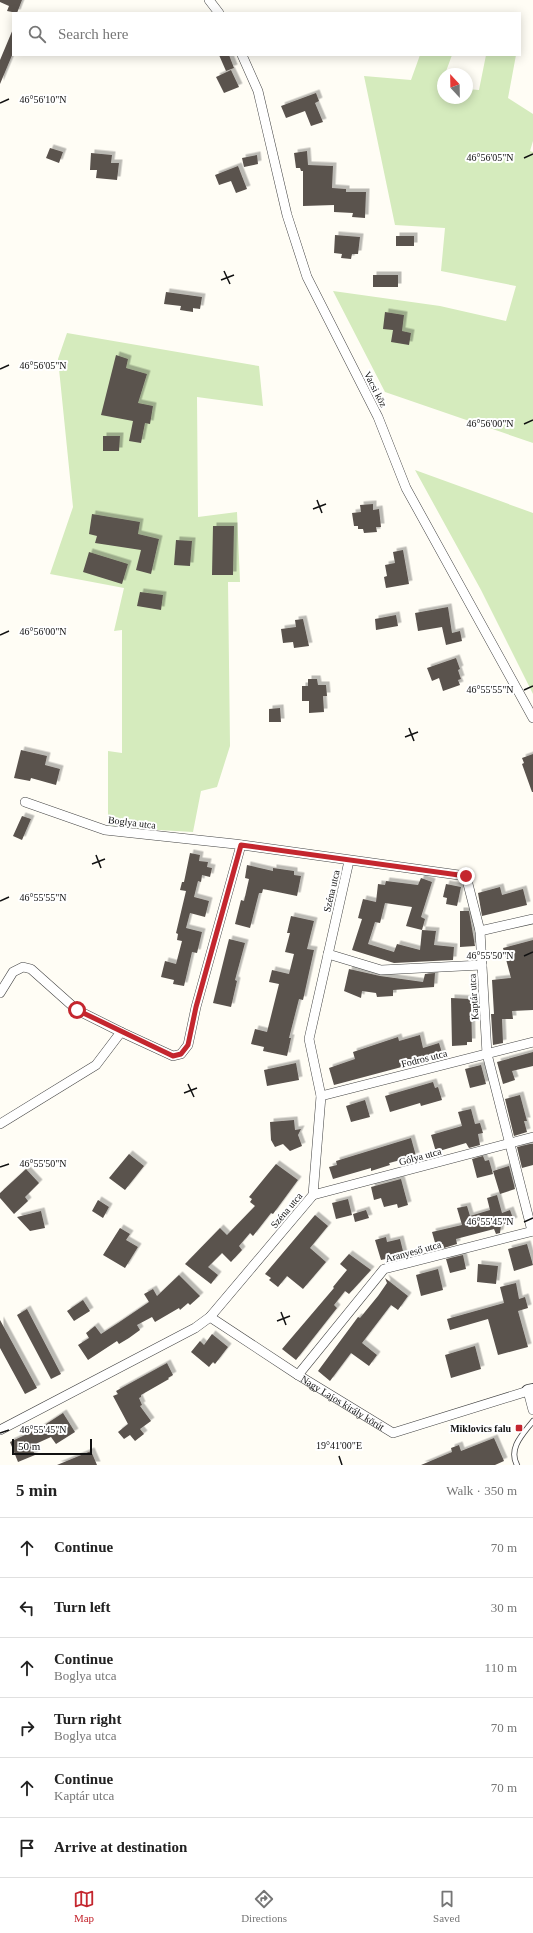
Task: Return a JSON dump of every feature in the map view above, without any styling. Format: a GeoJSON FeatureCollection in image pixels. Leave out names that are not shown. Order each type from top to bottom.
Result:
{"type":"FeatureCollection","features":[{"type":"Feature","properties":{"kind":"street"},"geometry":{"type":"LineString","coordinates":[[209,0],[218,12]]}},
{"type":"Feature","properties":{"kind":"street","name":"Vacsi köz"},"geometry":{"type":"LineString","coordinates":[[242,56],[258,91],[287,215],[307,277],[378,417],[406,488],[533,718]]}},
{"type":"Feature","properties":{"kind":"street","name":"Boglya utca"},"geometry":{"type":"LineString","coordinates":[[25,802],[106,830],[241,845],[349,861]]}},
{"type":"Feature","properties":{"kind":"street"},"geometry":{"type":"LineString","coordinates":[[0,993],[13,972],[23,967],[32,969],[77,1010],[173,1056],[181,1054],[188,1045],[196,1007],[241,845]]}},
{"type":"Feature","properties":{"kind":"street","name":"Kaptár utca"},"geometry":{"type":"LineString","coordinates":[[349,861],[466,876],[480,931],[487,1054],[532,1231]]}},
{"type":"Feature","properties":{"kind":"street","name":"Széna utca"},"geometry":{"type":"LineString","coordinates":[[0,1430],[195,1328],[210,1317],[312,1196],[320,1096],[308,1039],[349,861]]}},
{"type":"Feature","properties":{"kind":"street"},"geometry":{"type":"LineString","coordinates":[[480,931],[533,919]]}},
{"type":"Feature","properties":{"kind":"street"},"geometry":{"type":"LineString","coordinates":[[328,954],[381,970],[482,965]]}},
{"type":"Feature","properties":{"kind":"street"},"geometry":{"type":"LineString","coordinates":[[0,1124],[96,1065],[121,1032]]}},
{"type":"Feature","properties":{"kind":"street","name":"Fodros utca"},"geometry":{"type":"LineString","coordinates":[[320,1096],[533,1042]]}},
{"type":"Feature","properties":{"kind":"street","name":"Gólya utca"},"geometry":{"type":"LineString","coordinates":[[312,1196],[533,1137]]}},
{"type":"Feature","properties":{"kind":"street","name":"Aranyeső utca"},"geometry":{"type":"LineString","coordinates":[[298,1375],[384,1269],[532,1231]]}},
{"type":"Feature","properties":{"kind":"street","name":"Nagy Lajos király körút"},"geometry":{"type":"LineString","coordinates":[[210,1317],[298,1375],[393,1432],[530,1390]]}},
{"type":"Feature","properties":{"kind":"street"},"geometry":{"type":"LineString","coordinates":[[530,1390],[533,1410]]}},
{"type":"Feature","properties":{"kind":"lane"},"geometry":{"type":"LineString","coordinates":[[517,1465],[514,1454],[516,1444],[533,1421]]}},
{"type":"Feature","properties":{"kind":"green space"},"geometry":{"type":"Polygon","coordinates":[[[420,56],[452,56],[447,68],[437,68],[437,104],[473,104],[473,90],[479,90],[486,56],[516,56],[508,98],[533,114],[533,141],[530,151],[533,152],[533,443],[385,392],[333,291],[440,306],[506,321],[516,286],[441,271],[445,228],[395,225],[364,76],[411,80],[420,56]]]}},
{"type":"Feature","properties":{"kind":"green space"},"geometry":{"type":"Polygon","coordinates":[[[67,333],[259,366],[263,406],[197,397],[198,517],[237,512],[240,582],[228,582],[230,746],[217,787],[201,791],[193,832],[108,827],[108,751],[122,753],[122,630],[114,631],[124,588],[50,574],[73,507],[58,359],[67,333]]]}},
{"type":"Feature","properties":{"kind":"green space"},"geometry":{"type":"Polygon","coordinates":[[[415,470],[533,513],[533,694],[481,590],[415,470]]]}},
{"type":"Feature","properties":{"kind":"building"},"geometry":{"type":"Polygon","coordinates":[[[0,0],[22,0],[17,12],[7,11],[9,6],[0,2],[0,0]]]}},
{"type":"Feature","properties":{"kind":"building"},"geometry":{"type":"Polygon","coordinates":[[[12,31],[12,55],[0,84],[0,60],[12,31]]]}},
{"type":"Feature","properties":{"kind":"building"},"geometry":{"type":"Polygon","coordinates":[[[219,56],[229,56],[234,68],[226,71],[219,56]]]}},
{"type":"Feature","properties":{"kind":"building"},"geometry":{"type":"Polygon","coordinates":[[[231,70],[239,87],[224,93],[216,77],[231,70]]]}},
{"type":"Feature","properties":{"kind":"building"},"geometry":{"type":"Polygon","coordinates":[[[316,93],[319,101],[315,103],[323,122],[311,126],[305,111],[286,118],[281,106],[316,93]]]}},
{"type":"Feature","properties":{"kind":"building"},"geometry":{"type":"Polygon","coordinates":[[[50,148],[63,152],[59,163],[46,158],[50,148]]]}},
{"type":"Feature","properties":{"kind":"building"},"geometry":{"type":"Polygon","coordinates":[[[307,151],[308,165],[333,166],[332,188],[346,189],[346,192],[366,192],[365,218],[352,217],[353,213],[334,212],[334,205],[303,206],[303,171],[301,171],[300,168],[296,168],[294,153],[307,151]]]}},
{"type":"Feature","properties":{"kind":"building"},"geometry":{"type":"Polygon","coordinates":[[[91,153],[112,155],[111,163],[119,163],[117,180],[96,178],[97,170],[90,170],[91,153]]]}},
{"type":"Feature","properties":{"kind":"building"},"geometry":{"type":"Polygon","coordinates":[[[257,155],[258,164],[244,167],[242,158],[257,155]]]}},
{"type":"Feature","properties":{"kind":"building"},"geometry":{"type":"Polygon","coordinates":[[[238,166],[247,189],[236,193],[231,181],[219,185],[215,175],[238,166]]]}},
{"type":"Feature","properties":{"kind":"building"},"geometry":{"type":"Polygon","coordinates":[[[335,235],[360,237],[358,254],[352,254],[351,259],[341,258],[342,254],[334,253],[335,235]]]}},
{"type":"Feature","properties":{"kind":"building"},"geometry":{"type":"Polygon","coordinates":[[[396,236],[414,236],[414,246],[396,246],[396,236]]]}},
{"type":"Feature","properties":{"kind":"building"},"geometry":{"type":"Polygon","coordinates":[[[373,275],[398,275],[398,287],[373,287],[373,275]]]}},
{"type":"Feature","properties":{"kind":"building"},"geometry":{"type":"Polygon","coordinates":[[[166,292],[202,297],[200,309],[193,308],[193,312],[180,310],[181,306],[164,304],[166,292]]]}},
{"type":"Feature","properties":{"kind":"building"},"geometry":{"type":"Polygon","coordinates":[[[385,312],[404,315],[402,331],[411,333],[409,345],[391,342],[393,330],[383,329],[385,312]]]}},
{"type":"Feature","properties":{"kind":"building"},"geometry":{"type":"Polygon","coordinates":[[[116,355],[128,359],[126,368],[147,374],[138,403],[153,406],[150,424],[145,423],[141,443],[129,441],[133,421],[101,415],[116,355]]]}},
{"type":"Feature","properties":{"kind":"building"},"geometry":{"type":"Polygon","coordinates":[[[103,436],[120,436],[119,451],[103,451],[103,436]]]}},
{"type":"Feature","properties":{"kind":"building"},"geometry":{"type":"Polygon","coordinates":[[[373,504],[373,510],[379,509],[381,527],[376,527],[377,532],[364,533],[363,529],[358,529],[358,526],[354,526],[352,513],[361,512],[360,505],[373,504]]]}},
{"type":"Feature","properties":{"kind":"building"},"geometry":{"type":"Polygon","coordinates":[[[92,514],[140,522],[138,534],[159,539],[151,574],[136,570],[141,550],[95,543],[97,536],[89,534],[92,514]]]}},
{"type":"Feature","properties":{"kind":"building"},"geometry":{"type":"Polygon","coordinates":[[[213,526],[234,526],[233,575],[212,575],[213,526]]]}},
{"type":"Feature","properties":{"kind":"building"},"geometry":{"type":"Polygon","coordinates":[[[176,540],[192,541],[190,566],[174,565],[176,540]]]}},
{"type":"Feature","properties":{"kind":"building"},"geometry":{"type":"Polygon","coordinates":[[[403,550],[409,584],[386,588],[384,577],[387,576],[385,565],[395,563],[393,552],[403,550]]]}},
{"type":"Feature","properties":{"kind":"building"},"geometry":{"type":"Polygon","coordinates":[[[89,552],[128,564],[122,584],[83,572],[89,552]]]}},
{"type":"Feature","properties":{"kind":"building"},"geometry":{"type":"Polygon","coordinates":[[[140,592],[163,595],[161,610],[137,606],[140,592]]]}},
{"type":"Feature","properties":{"kind":"building"},"geometry":{"type":"Polygon","coordinates":[[[448,607],[452,633],[460,631],[462,641],[446,645],[442,627],[418,631],[415,613],[448,607]]]}},
{"type":"Feature","properties":{"kind":"building"},"geometry":{"type":"Polygon","coordinates":[[[396,615],[398,626],[376,630],[375,619],[396,615]]]}},
{"type":"Feature","properties":{"kind":"building"},"geometry":{"type":"Polygon","coordinates":[[[303,619],[309,646],[294,648],[293,642],[283,643],[281,629],[296,627],[295,620],[303,619]]]}},
{"type":"Feature","properties":{"kind":"building"},"geometry":{"type":"Polygon","coordinates":[[[456,658],[460,669],[458,670],[461,679],[458,680],[460,685],[443,691],[439,678],[432,681],[427,668],[456,658]]]}},
{"type":"Feature","properties":{"kind":"building"},"geometry":{"type":"Polygon","coordinates":[[[308,679],[317,679],[318,685],[326,685],[327,696],[323,696],[324,712],[309,713],[309,701],[302,701],[302,686],[308,686],[308,679]]]}},
{"type":"Feature","properties":{"kind":"building"},"geometry":{"type":"Polygon","coordinates":[[[280,708],[281,722],[269,722],[269,709],[280,708]]]}},
{"type":"Feature","properties":{"kind":"building"},"geometry":{"type":"Polygon","coordinates":[[[21,750],[47,756],[45,765],[60,769],[56,785],[31,778],[30,781],[14,778],[21,750]]]}},
{"type":"Feature","properties":{"kind":"building"},"geometry":{"type":"Polygon","coordinates":[[[533,754],[532,792],[522,764],[524,763],[522,758],[533,754]]]}},
{"type":"Feature","properties":{"kind":"building"},"geometry":{"type":"Polygon","coordinates":[[[22,816],[31,819],[22,840],[13,836],[22,816]]]}},
{"type":"Feature","properties":{"kind":"building"},"geometry":{"type":"Polygon","coordinates":[[[190,853],[200,855],[199,861],[208,862],[207,867],[212,868],[210,877],[202,875],[201,882],[198,881],[194,897],[209,901],[205,917],[190,913],[186,928],[202,932],[197,953],[192,952],[184,986],[173,984],[174,980],[161,977],[165,961],[176,964],[182,941],[177,940],[178,934],[176,933],[186,891],[180,890],[182,882],[184,882],[190,853]]]}},
{"type":"Feature","properties":{"kind":"building"},"geometry":{"type":"Polygon","coordinates":[[[247,865],[273,871],[273,868],[294,871],[294,875],[301,876],[297,896],[263,889],[262,893],[259,893],[250,928],[235,924],[241,900],[244,901],[249,879],[245,878],[247,865]]]}},
{"type":"Feature","properties":{"kind":"building"},"geometry":{"type":"Polygon","coordinates":[[[421,878],[432,882],[421,917],[425,919],[422,930],[436,931],[434,945],[454,947],[453,960],[394,963],[352,950],[362,919],[358,918],[363,899],[376,902],[378,884],[385,885],[386,881],[418,885],[421,878]],[[385,903],[380,923],[375,922],[368,944],[394,952],[397,944],[420,950],[422,930],[406,926],[412,907],[385,903]]]}},
{"type":"Feature","properties":{"kind":"building"},"geometry":{"type":"Polygon","coordinates":[[[446,884],[461,887],[457,906],[446,904],[447,898],[443,897],[446,884]]]}},
{"type":"Feature","properties":{"kind":"building"},"geometry":{"type":"Polygon","coordinates":[[[500,887],[502,895],[523,889],[527,905],[482,916],[478,893],[500,887]]]}},
{"type":"Feature","properties":{"kind":"building"},"geometry":{"type":"Polygon","coordinates":[[[460,911],[469,911],[475,946],[460,947],[460,911]]]}},
{"type":"Feature","properties":{"kind":"building"},"geometry":{"type":"Polygon","coordinates":[[[291,916],[314,921],[307,949],[314,950],[303,1000],[299,999],[289,1038],[291,1038],[287,1056],[263,1051],[264,1047],[251,1044],[255,1029],[267,1032],[279,984],[269,982],[272,970],[289,974],[294,954],[285,952],[290,933],[287,933],[291,916]]]}},
{"type":"Feature","properties":{"kind":"building"},"geometry":{"type":"Polygon","coordinates":[[[229,939],[245,943],[235,980],[237,981],[231,1007],[213,1003],[229,939]]]}},
{"type":"Feature","properties":{"kind":"building"},"geometry":{"type":"Polygon","coordinates":[[[533,940],[533,1010],[512,1011],[513,1019],[502,1019],[503,1043],[493,1045],[491,1014],[494,1014],[492,980],[511,978],[503,948],[533,940]]]}},
{"type":"Feature","properties":{"kind":"building"},"geometry":{"type":"Polygon","coordinates":[[[349,969],[380,976],[423,982],[425,974],[435,973],[434,987],[393,990],[393,996],[377,997],[376,993],[362,991],[361,998],[344,991],[349,969]]]}},
{"type":"Feature","properties":{"kind":"building"},"geometry":{"type":"Polygon","coordinates":[[[451,998],[471,999],[472,1042],[467,1042],[467,1045],[452,1046],[451,998]]]}},
{"type":"Feature","properties":{"kind":"building"},"geometry":{"type":"Polygon","coordinates":[[[420,1035],[423,1048],[439,1043],[443,1056],[334,1085],[329,1068],[355,1059],[353,1052],[398,1037],[399,1041],[420,1035]]]}},
{"type":"Feature","properties":{"kind":"building"},"geometry":{"type":"Polygon","coordinates":[[[533,1052],[533,1066],[512,1071],[515,1080],[503,1084],[497,1062],[533,1052]]]}},
{"type":"Feature","properties":{"kind":"building"},"geometry":{"type":"Polygon","coordinates":[[[296,1063],[299,1080],[267,1086],[264,1070],[296,1063]]]}},
{"type":"Feature","properties":{"kind":"building"},"geometry":{"type":"Polygon","coordinates":[[[481,1065],[486,1084],[470,1088],[465,1069],[481,1065]]]}},
{"type":"Feature","properties":{"kind":"building"},"geometry":{"type":"Polygon","coordinates":[[[433,1082],[435,1088],[438,1087],[442,1100],[421,1106],[420,1103],[390,1112],[385,1096],[433,1082]]]}},
{"type":"Feature","properties":{"kind":"building"},"geometry":{"type":"Polygon","coordinates":[[[520,1095],[527,1121],[524,1121],[527,1132],[514,1136],[505,1099],[520,1095]]]}},
{"type":"Feature","properties":{"kind":"building"},"geometry":{"type":"Polygon","coordinates":[[[365,1100],[370,1117],[351,1122],[346,1106],[365,1100]]]}},
{"type":"Feature","properties":{"kind":"building"},"geometry":{"type":"Polygon","coordinates":[[[471,1109],[475,1124],[480,1123],[483,1133],[478,1134],[480,1145],[469,1148],[466,1143],[436,1152],[431,1135],[462,1126],[458,1112],[471,1109]]]}},
{"type":"Feature","properties":{"kind":"building"},"geometry":{"type":"Polygon","coordinates":[[[294,1120],[295,1130],[301,1129],[298,1135],[302,1146],[290,1151],[283,1144],[275,1147],[271,1140],[270,1122],[294,1120]]]}},
{"type":"Feature","properties":{"kind":"building"},"geometry":{"type":"Polygon","coordinates":[[[411,1138],[416,1156],[389,1163],[390,1165],[371,1171],[371,1168],[333,1179],[329,1167],[337,1165],[336,1161],[411,1138]]]}},
{"type":"Feature","properties":{"kind":"building"},"geometry":{"type":"Polygon","coordinates":[[[533,1144],[533,1165],[522,1168],[517,1147],[533,1144]]]}},
{"type":"Feature","properties":{"kind":"building"},"geometry":{"type":"Polygon","coordinates":[[[129,1154],[144,1166],[125,1190],[109,1178],[129,1154]]]}},
{"type":"Feature","properties":{"kind":"building"},"geometry":{"type":"Polygon","coordinates":[[[483,1156],[485,1161],[489,1160],[493,1174],[477,1178],[472,1159],[483,1156]]]}},
{"type":"Feature","properties":{"kind":"building"},"geometry":{"type":"Polygon","coordinates":[[[276,1164],[298,1180],[273,1214],[271,1213],[253,1236],[250,1233],[239,1246],[242,1250],[231,1262],[222,1253],[208,1267],[218,1275],[211,1284],[185,1264],[220,1228],[227,1235],[255,1206],[250,1202],[252,1199],[249,1197],[276,1164]]]}},
{"type":"Feature","properties":{"kind":"building"},"geometry":{"type":"Polygon","coordinates":[[[509,1166],[515,1189],[500,1194],[493,1171],[509,1166]]]}},
{"type":"Feature","properties":{"kind":"building"},"geometry":{"type":"Polygon","coordinates":[[[26,1169],[39,1183],[25,1197],[28,1201],[14,1214],[0,1198],[0,1193],[26,1169]]]}},
{"type":"Feature","properties":{"kind":"building"},"geometry":{"type":"Polygon","coordinates":[[[401,1179],[408,1205],[398,1208],[397,1204],[384,1207],[381,1198],[374,1200],[371,1187],[401,1179]]]}},
{"type":"Feature","properties":{"kind":"building"},"geometry":{"type":"Polygon","coordinates":[[[497,1195],[502,1213],[510,1210],[514,1221],[501,1225],[500,1233],[496,1234],[494,1229],[456,1239],[457,1244],[444,1248],[443,1244],[436,1246],[432,1232],[462,1225],[457,1208],[467,1206],[470,1216],[490,1210],[487,1198],[497,1195]]]}},
{"type":"Feature","properties":{"kind":"building"},"geometry":{"type":"Polygon","coordinates":[[[348,1199],[352,1215],[336,1219],[332,1203],[348,1199]]]}},
{"type":"Feature","properties":{"kind":"building"},"geometry":{"type":"Polygon","coordinates":[[[98,1200],[109,1207],[103,1218],[92,1211],[98,1200]]]}},
{"type":"Feature","properties":{"kind":"building"},"geometry":{"type":"Polygon","coordinates":[[[366,1210],[369,1218],[355,1222],[353,1214],[366,1210]]]}},
{"type":"Feature","properties":{"kind":"building"},"geometry":{"type":"Polygon","coordinates":[[[41,1211],[45,1228],[30,1231],[17,1217],[41,1211]]]}},
{"type":"Feature","properties":{"kind":"building"},"geometry":{"type":"Polygon","coordinates":[[[315,1215],[328,1226],[310,1248],[326,1262],[303,1289],[287,1276],[278,1287],[269,1280],[271,1278],[265,1274],[315,1215]]]}},
{"type":"Feature","properties":{"kind":"building"},"geometry":{"type":"Polygon","coordinates":[[[120,1228],[130,1234],[126,1240],[138,1247],[125,1268],[103,1255],[120,1228]]]}},
{"type":"Feature","properties":{"kind":"building"},"geometry":{"type":"Polygon","coordinates":[[[386,1237],[387,1242],[400,1239],[404,1255],[381,1260],[375,1240],[386,1237]]]}},
{"type":"Feature","properties":{"kind":"building"},"geometry":{"type":"Polygon","coordinates":[[[527,1244],[533,1265],[514,1271],[508,1249],[527,1244]]]}},
{"type":"Feature","properties":{"kind":"building"},"geometry":{"type":"Polygon","coordinates":[[[349,1254],[371,1270],[349,1294],[345,1291],[334,1305],[337,1308],[296,1360],[282,1349],[334,1288],[333,1287],[347,1270],[340,1264],[349,1254]]]}},
{"type":"Feature","properties":{"kind":"building"},"geometry":{"type":"Polygon","coordinates":[[[463,1255],[466,1269],[450,1273],[446,1259],[463,1255]]]}},
{"type":"Feature","properties":{"kind":"building"},"geometry":{"type":"Polygon","coordinates":[[[478,1264],[498,1266],[496,1284],[477,1282],[478,1264]]]}},
{"type":"Feature","properties":{"kind":"building"},"geometry":{"type":"Polygon","coordinates":[[[438,1269],[443,1290],[421,1296],[416,1275],[438,1269]]]}},
{"type":"Feature","properties":{"kind":"building"},"geometry":{"type":"Polygon","coordinates":[[[179,1275],[200,1296],[190,1305],[188,1303],[180,1310],[179,1308],[155,1322],[152,1317],[137,1325],[140,1330],[129,1338],[119,1344],[117,1341],[88,1360],[78,1345],[89,1338],[86,1333],[95,1326],[101,1334],[149,1302],[144,1294],[153,1289],[157,1296],[179,1275]]]}},
{"type":"Feature","properties":{"kind":"building"},"geometry":{"type":"Polygon","coordinates":[[[385,1278],[408,1296],[398,1310],[391,1305],[362,1343],[377,1355],[369,1366],[351,1353],[330,1381],[318,1371],[358,1317],[360,1318],[378,1296],[387,1283],[385,1278]]]}},
{"type":"Feature","properties":{"kind":"building"},"geometry":{"type":"Polygon","coordinates":[[[516,1283],[519,1299],[525,1297],[528,1308],[518,1311],[528,1347],[498,1355],[488,1319],[450,1330],[447,1319],[504,1303],[500,1287],[516,1283]]]}},
{"type":"Feature","properties":{"kind":"building"},"geometry":{"type":"Polygon","coordinates":[[[83,1300],[90,1311],[74,1321],[67,1311],[83,1300]]]}},
{"type":"Feature","properties":{"kind":"building"},"geometry":{"type":"Polygon","coordinates":[[[27,1309],[61,1374],[51,1379],[17,1315],[27,1309]]]}},
{"type":"Feature","properties":{"kind":"building"},"geometry":{"type":"Polygon","coordinates":[[[0,1320],[37,1388],[25,1394],[0,1348],[0,1320]]]}},
{"type":"Feature","properties":{"kind":"building"},"geometry":{"type":"Polygon","coordinates":[[[212,1334],[228,1347],[215,1364],[213,1362],[209,1367],[191,1352],[200,1341],[204,1345],[212,1334]]]}},
{"type":"Feature","properties":{"kind":"building"},"geometry":{"type":"Polygon","coordinates":[[[475,1346],[481,1369],[451,1378],[445,1355],[475,1346]]]}},
{"type":"Feature","properties":{"kind":"building"},"geometry":{"type":"Polygon","coordinates":[[[167,1363],[173,1375],[168,1378],[169,1379],[141,1395],[139,1398],[142,1405],[140,1406],[151,1421],[140,1429],[144,1434],[135,1441],[130,1435],[124,1439],[118,1432],[128,1424],[113,1396],[118,1394],[116,1391],[167,1363]]]}},
{"type":"Feature","properties":{"kind":"building"},"geometry":{"type":"Polygon","coordinates":[[[63,1413],[75,1432],[56,1444],[51,1437],[31,1446],[35,1455],[18,1462],[10,1442],[40,1428],[63,1413]]]}},
{"type":"Feature","properties":{"kind":"building"},"geometry":{"type":"Polygon","coordinates":[[[494,1438],[504,1461],[495,1465],[421,1465],[452,1452],[451,1448],[459,1445],[461,1451],[494,1438]]]}},
{"type":"Feature","properties":{"kind":"building"},"geometry":{"type":"Polygon","coordinates":[[[91,1451],[97,1465],[57,1465],[91,1451]]]}},
{"type":"Feature","properties":{"kind":"place","name":"Miklovics falu"},"geometry":{"type":"Point","coordinates":[519,1428]}},
{"type":"Feature","properties":{"kind":"route"},"geometry":{"type":"LineString","coordinates":[[77,1010],[173,1056],[181,1054],[188,1045],[196,1007],[241,845],[466,876]]}}]}
